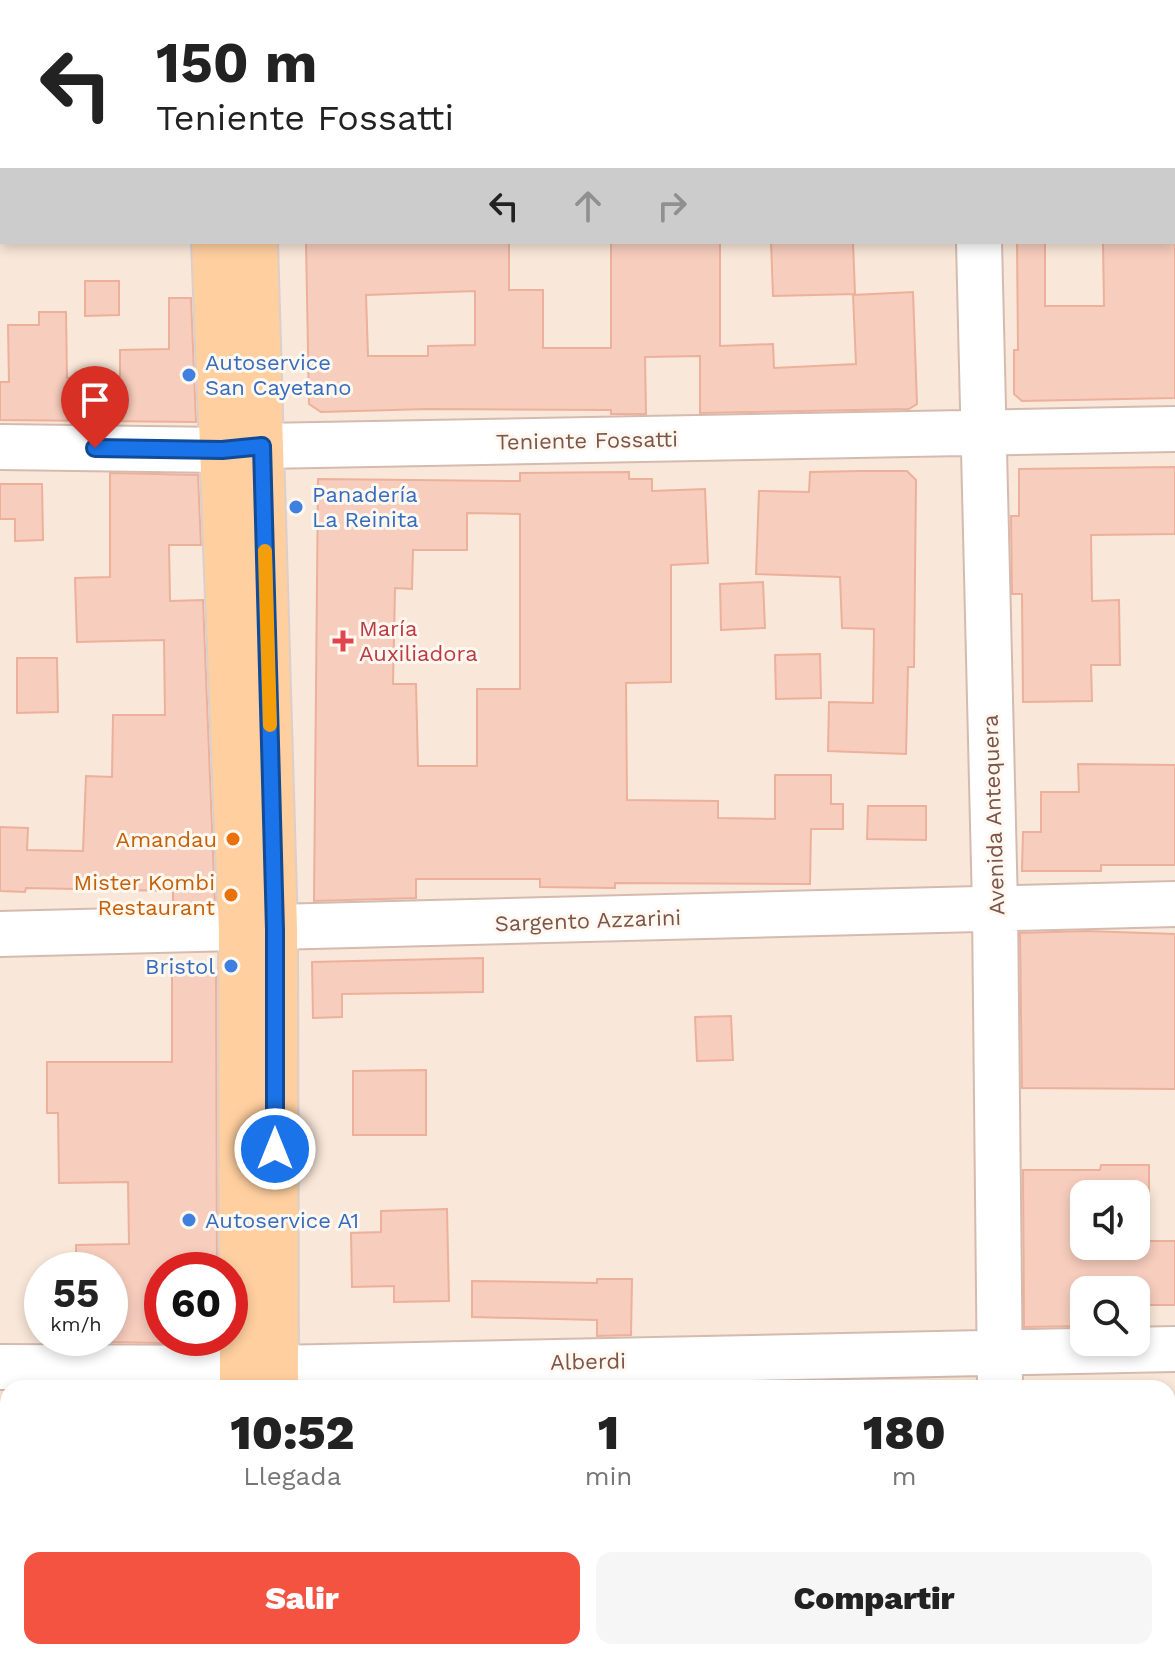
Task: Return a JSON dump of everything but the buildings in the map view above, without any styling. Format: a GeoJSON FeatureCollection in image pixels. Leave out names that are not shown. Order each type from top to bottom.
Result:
{"type":"FeatureCollection","features":[{"type":"Feature","properties":{"kind":"main road"},"geometry":{"type":"LineString","coordinates":[[214,244],[242,448]]}},
{"type":"Feature","properties":{"kind":"main road"},"geometry":{"type":"LineString","coordinates":[[255,244],[242,448],[258,930],[259,1378]]}},
{"type":"Feature","properties":{"kind":"street","name":"Avenida Antequera"},"geometry":{"type":"LineString","coordinates":[[955,244],[969,433],[980,907],[985,1370]]}},
{"type":"Feature","properties":{"kind":"street","name":"Avenida Antequera"},"geometry":{"type":"LineString","coordinates":[[969,433],[979,244]]}},
{"type":"Feature","properties":{"kind":"street","name":"Teniente Fossatti"},"geometry":{"type":"LineString","coordinates":[[0,447],[242,448],[1175,429]]}},
{"type":"Feature","properties":{"kind":"street","name":"Sargento Azzarini"},"geometry":{"type":"LineString","coordinates":[[0,934],[258,930],[980,907],[1175,904]]}},
{"type":"Feature","properties":{"kind":"street","name":"Alberdi"},"geometry":{"type":"LineString","coordinates":[[0,1367],[259,1378],[985,1370],[1175,1349]]}},
{"type":"Feature","properties":{"kind":"shaded area"},"geometry":{"type":"Polygon","coordinates":[[[0,244],[1175,244],[1175,1380],[0,1380],[0,244]]]}},
{"type":"Feature","properties":{"kind":"slow traffic"},"geometry":{"type":"LineString","coordinates":[[265,551],[270,725]]}},
{"type":"Feature","properties":{"kind":"place","name":"Autoservice San Cayetano"},"geometry":{"type":"Point","coordinates":[189,375]}},
{"type":"Feature","properties":{"kind":"place","name":"Panadería La Reinita"},"geometry":{"type":"Point","coordinates":[296,507]}},
{"type":"Feature","properties":{"kind":"place","name":"María Auxiliadora"},"geometry":{"type":"Point","coordinates":[343,641]}},
{"type":"Feature","properties":{"kind":"place","name":"Amandau"},"geometry":{"type":"Point","coordinates":[233,839]}},
{"type":"Feature","properties":{"kind":"place","name":"Mister Kombi Restaurant"},"geometry":{"type":"Point","coordinates":[231,895]}},
{"type":"Feature","properties":{"kind":"place","name":"Bristol"},"geometry":{"type":"Point","coordinates":[231,966]}},
{"type":"Feature","properties":{"kind":"place","name":"Autoservice A1"},"geometry":{"type":"Point","coordinates":[189,1220]}},
{"type":"Feature","properties":{"kind":"route"},"geometry":{"type":"LineString","coordinates":[[95,448],[222,450],[262,446],[275,930],[275,1149]]}}]}
